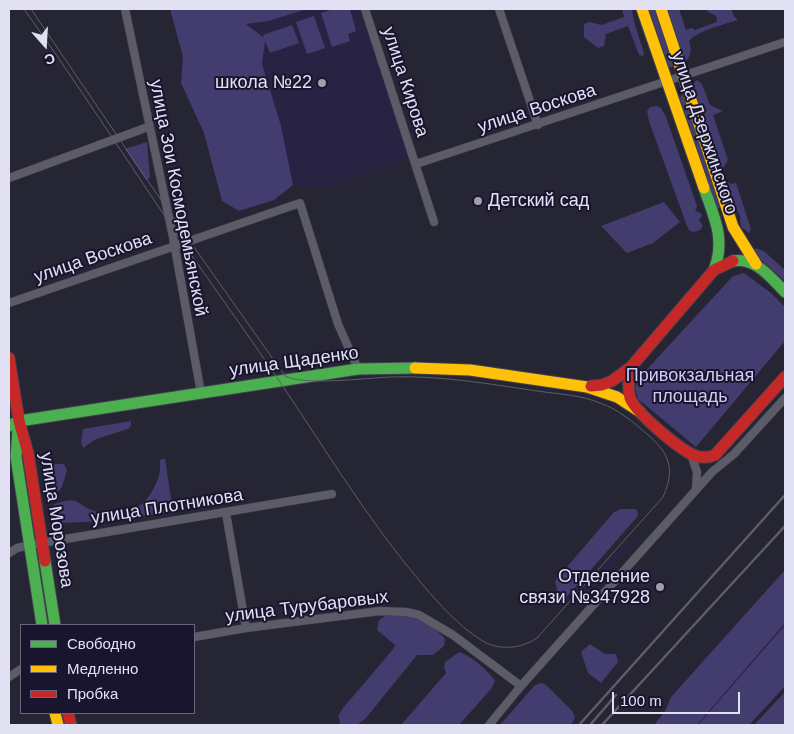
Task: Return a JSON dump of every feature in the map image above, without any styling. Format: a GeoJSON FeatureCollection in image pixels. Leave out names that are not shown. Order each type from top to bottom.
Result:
{"type":"FeatureCollection","features":[{"type":"Feature","properties":{"kind":"main road","name":"улица Дзержинского"},"geometry":{"type":"LineString","coordinates":[[642,9],[719,231],[720,249],[714,270]]}},
{"type":"Feature","properties":{"kind":"main road","name":"улица Дзержинского"},"geometry":{"type":"LineString","coordinates":[[661,9],[733,227],[756,264]]}},
{"type":"Feature","properties":{"kind":"main road"},"geometry":{"type":"LineString","coordinates":[[785,292],[756,264],[741,260],[723,264],[714,270],[630,367],[628,385],[632,401],[640,412],[691,454],[707,458],[715,455],[785,377]]}},
{"type":"Feature","properties":{"kind":"main road","name":"улица Морозова"},"geometry":{"type":"LineString","coordinates":[[9,358],[16,458],[42,624]]}},
{"type":"Feature","properties":{"kind":"main road","name":"улица Щаденко"},"geometry":{"type":"LineString","coordinates":[[14,424],[358,369],[396,367],[445,368],[496,373],[587,387],[617,397],[640,412]]}},
{"type":"Feature","properties":{"kind":"main road","name":"улица Щаденко"},"geometry":{"type":"LineString","coordinates":[[587,387],[602,385],[612,381],[630,367]]}},
{"type":"Feature","properties":{"kind":"main road","name":"улица Морозова"},"geometry":{"type":"LineString","coordinates":[[14,424],[28,453],[55,624]]}},
{"type":"Feature","properties":{"kind":"street","name":"улица Зои Космодемьянской"},"geometry":{"type":"LineString","coordinates":[[125,9],[174,245],[201,393]]}},
{"type":"Feature","properties":{"kind":"street","name":"улица Кирова"},"geometry":{"type":"LineString","coordinates":[[365,9],[434,222]]}},
{"type":"Feature","properties":{"kind":"street"},"geometry":{"type":"LineString","coordinates":[[499,9],[538,124]]}},
{"type":"Feature","properties":{"kind":"street"},"geometry":{"type":"LineString","coordinates":[[684,76],[785,42]]}},
{"type":"Feature","properties":{"kind":"street","name":"улица Воскова"},"geometry":{"type":"LineString","coordinates":[[416,164],[684,76]]}},
{"type":"Feature","properties":{"kind":"street"},"geometry":{"type":"LineString","coordinates":[[9,178],[148,127]]}},
{"type":"Feature","properties":{"kind":"street","name":"улица Воскова"},"geometry":{"type":"LineString","coordinates":[[9,303],[300,202],[338,324],[358,369]]}},
{"type":"Feature","properties":{"kind":"street"},"geometry":{"type":"LineString","coordinates":[[489,725],[521,686],[712,472],[734,454],[785,398]]}},
{"type":"Feature","properties":{"kind":"street"},"geometry":{"type":"LineString","coordinates":[[691,454],[698,472],[695,492]]}},
{"type":"Feature","properties":{"kind":"street"},"geometry":{"type":"LineString","coordinates":[[712,472],[715,455]]}},
{"type":"Feature","properties":{"kind":"street","name":"улица Плотникова"},"geometry":{"type":"LineString","coordinates":[[9,553],[17,548],[30,545],[332,494]]}},
{"type":"Feature","properties":{"kind":"street"},"geometry":{"type":"LineString","coordinates":[[226,512],[246,628]]}},
{"type":"Feature","properties":{"kind":"street","name":"улица Турубаровых"},"geometry":{"type":"LineString","coordinates":[[195,637],[246,628],[380,611],[406,612],[419,615],[453,635],[521,686]]}},
{"type":"Feature","properties":{"kind":"street"},"geometry":{"type":"LineString","coordinates":[[9,677],[20,670]]}},
{"type":"Feature","properties":{"kind":"street"},"geometry":{"type":"LineString","coordinates":[[70,714],[76,725]]}},
{"type":"Feature","properties":{"kind":"shaded area","name":"школа №22"},"geometry":{"type":"Polygon","coordinates":[[[230,9],[364,9],[413,157],[324,188],[293,185],[230,9]]]}},
{"type":"Feature","properties":{"kind":"shaded area"},"geometry":{"type":"Polygon","coordinates":[[[625,543],[629,546],[574,608],[570,605],[625,543]]]}},
{"type":"Feature","properties":{"kind":"green space"},"geometry":{"type":"Polygon","coordinates":[[[170,9],[307,9],[268,21],[246,24],[264,38],[263,35],[292,25],[299,43],[270,53],[265,41],[262,64],[281,126],[293,185],[274,200],[239,211],[222,201],[204,133],[181,83],[183,57],[170,9]]]}},
{"type":"Feature","properties":{"kind":"green space"},"geometry":{"type":"Polygon","coordinates":[[[334,9],[350,9],[356,31],[348,34],[350,41],[332,47],[321,13],[334,9]]]}},
{"type":"Feature","properties":{"kind":"green space"},"geometry":{"type":"Polygon","coordinates":[[[622,9],[632,9],[644,53],[643,56],[639,55],[628,26],[606,34],[604,46],[598,48],[584,37],[584,24],[590,22],[601,25],[624,17],[622,9]]]}},
{"type":"Feature","properties":{"kind":"green space"},"geometry":{"type":"Polygon","coordinates":[[[649,9],[656,9],[674,64],[672,67],[668,67],[649,9]]]}},
{"type":"Feature","properties":{"kind":"green space"},"geometry":{"type":"Polygon","coordinates":[[[666,9],[679,9],[686,30],[692,28],[695,30],[717,22],[716,16],[708,12],[707,9],[731,9],[738,20],[712,28],[693,37],[689,41],[689,58],[685,62],[683,61],[666,9]]]}},
{"type":"Feature","properties":{"kind":"green space"},"geometry":{"type":"Polygon","coordinates":[[[314,16],[325,48],[307,54],[296,22],[314,16]]]}},
{"type":"Feature","properties":{"kind":"green space"},"geometry":{"type":"Polygon","coordinates":[[[697,80],[702,84],[710,105],[723,111],[713,115],[728,160],[723,168],[720,169],[703,126],[705,115],[700,112],[693,95],[694,83],[697,80]]]}},
{"type":"Feature","properties":{"kind":"green space"},"geometry":{"type":"Polygon","coordinates":[[[681,95],[685,97],[722,207],[717,209],[680,99],[681,95]]]}},
{"type":"Feature","properties":{"kind":"green space"},"geometry":{"type":"Polygon","coordinates":[[[657,106],[661,108],[666,117],[697,206],[695,211],[701,213],[702,216],[699,220],[703,226],[700,230],[694,232],[690,231],[687,226],[649,121],[647,111],[650,107],[657,106]]]}},
{"type":"Feature","properties":{"kind":"green space"},"geometry":{"type":"Polygon","coordinates":[[[147,142],[150,178],[146,180],[125,149],[147,142]]]}},
{"type":"Feature","properties":{"kind":"green space"},"geometry":{"type":"Polygon","coordinates":[[[725,181],[731,184],[736,183],[751,229],[749,233],[741,227],[740,216],[736,208],[729,206],[722,184],[725,181]]]}},
{"type":"Feature","properties":{"kind":"green space"},"geometry":{"type":"Polygon","coordinates":[[[664,202],[680,222],[653,243],[627,253],[601,226],[664,202]]]}},
{"type":"Feature","properties":{"kind":"green space"},"geometry":{"type":"Polygon","coordinates":[[[756,248],[765,252],[785,270],[785,281],[760,259],[755,250],[756,248]]]}},
{"type":"Feature","properties":{"kind":"green space","name":"Привокзальная площадь"},"geometry":{"type":"Polygon","coordinates":[[[744,273],[771,293],[785,307],[785,341],[696,447],[638,399],[635,388],[639,378],[733,276],[744,273]]]}},
{"type":"Feature","properties":{"kind":"green space"},"geometry":{"type":"Polygon","coordinates":[[[131,421],[131,426],[128,429],[96,439],[83,448],[81,442],[83,429],[131,421]]]}},
{"type":"Feature","properties":{"kind":"green space"},"geometry":{"type":"Polygon","coordinates":[[[165,458],[172,505],[170,512],[106,521],[61,523],[55,521],[53,505],[61,502],[73,500],[97,512],[114,514],[137,507],[152,492],[159,474],[160,460],[165,458]]]}},
{"type":"Feature","properties":{"kind":"green space"},"geometry":{"type":"Polygon","coordinates":[[[55,464],[64,464],[67,470],[59,491],[49,492],[48,473],[55,464]]]}},
{"type":"Feature","properties":{"kind":"green space"},"geometry":{"type":"Polygon","coordinates":[[[621,509],[635,509],[638,516],[565,599],[557,601],[555,598],[557,589],[555,582],[558,576],[614,512],[621,509]]]}},
{"type":"Feature","properties":{"kind":"green space"},"geometry":{"type":"Polygon","coordinates":[[[785,570],[785,623],[697,725],[654,725],[665,711],[671,697],[785,570]]]}},
{"type":"Feature","properties":{"kind":"green space"},"geometry":{"type":"Polygon","coordinates":[[[401,614],[431,626],[445,639],[444,646],[433,655],[417,655],[366,718],[357,725],[339,725],[338,716],[343,708],[394,648],[395,645],[377,630],[379,620],[385,616],[401,614]]]}},
{"type":"Feature","properties":{"kind":"green space"},"geometry":{"type":"Polygon","coordinates":[[[785,625],[785,686],[749,725],[698,725],[785,625]]]}},
{"type":"Feature","properties":{"kind":"green space"},"geometry":{"type":"Polygon","coordinates":[[[590,644],[605,654],[616,654],[618,662],[601,683],[588,673],[581,652],[590,644]]]}},
{"type":"Feature","properties":{"kind":"green space"},"geometry":{"type":"Polygon","coordinates":[[[459,652],[474,660],[492,677],[495,681],[491,689],[459,725],[401,725],[446,673],[445,662],[459,652]]]}},
{"type":"Feature","properties":{"kind":"green space"},"geometry":{"type":"Polygon","coordinates":[[[542,683],[573,712],[575,718],[571,725],[500,725],[535,685],[542,683]]]}},
{"type":"Feature","properties":{"kind":"green space"},"geometry":{"type":"Polygon","coordinates":[[[785,692],[785,725],[754,725],[785,692]]]}},
{"type":"Feature","properties":{"kind":"tram line"},"geometry":{"type":"LineString","coordinates":[[24,9],[280,382],[348,485],[384,536],[429,593],[465,628],[488,644],[509,647],[531,642],[537,638],[663,497],[669,478],[669,469],[668,462],[661,448],[631,420],[619,412],[593,400],[577,396],[427,377],[306,381],[285,376],[165,206],[31,9]]}},
{"type":"Feature","properties":{"kind":"railway"},"geometry":{"type":"LineString","coordinates":[[579,725],[785,495]]}},
{"type":"Feature","properties":{"kind":"railway"},"geometry":{"type":"LineString","coordinates":[[602,725],[785,526]]}},
{"type":"Feature","properties":{"kind":"railway"},"geometry":{"type":"LineString","coordinates":[[590,725],[616,695]]}},
{"type":"Feature","properties":{"kind":"traffic: fast"},"geometry":{"type":"LineString","coordinates":[[704,188],[715,219],[719,238],[719,248],[714,270]]}},
{"type":"Feature","properties":{"kind":"traffic: fast"},"geometry":{"type":"LineString","coordinates":[[733,261],[749,262],[756,265],[785,292]]}},
{"type":"Feature","properties":{"kind":"traffic: fast"},"geometry":{"type":"LineString","coordinates":[[9,426],[19,421],[358,369],[415,368]]}},
{"type":"Feature","properties":{"kind":"traffic: fast"},"geometry":{"type":"LineString","coordinates":[[18,428],[16,457],[42,624]]}},
{"type":"Feature","properties":{"kind":"traffic: fast"},"geometry":{"type":"LineString","coordinates":[[45,561],[55,624]]}},
{"type":"Feature","properties":{"kind":"traffic: slow"},"geometry":{"type":"LineString","coordinates":[[642,9],[704,188]]}},
{"type":"Feature","properties":{"kind":"traffic: slow"},"geometry":{"type":"LineString","coordinates":[[661,9],[733,227],[756,264]]}},
{"type":"Feature","properties":{"kind":"traffic: slow"},"geometry":{"type":"LineString","coordinates":[[415,368],[470,370],[587,387],[617,397],[640,412]]}},
{"type":"Feature","properties":{"kind":"traffic: slow"},"geometry":{"type":"LineString","coordinates":[[55,714],[58,725]]}},
{"type":"Feature","properties":{"kind":"traffic: jam"},"geometry":{"type":"LineString","coordinates":[[591,386],[602,385],[612,381],[631,367],[714,270],[733,261]]}},
{"type":"Feature","properties":{"kind":"traffic: jam"},"geometry":{"type":"LineString","coordinates":[[9,358],[19,421],[28,453],[45,561]]}},
{"type":"Feature","properties":{"kind":"traffic: jam"},"geometry":{"type":"LineString","coordinates":[[631,367],[629,390],[630,398],[634,405],[650,422],[680,447],[696,456],[704,457],[715,455],[785,377]]}},
{"type":"Feature","properties":{"kind":"traffic: jam"},"geometry":{"type":"LineString","coordinates":[[68,714],[71,725]]}},
{"type":"Feature","properties":{"kind":"place","name":"школа №22"},"geometry":{"type":"Point","coordinates":[322,83]}},
{"type":"Feature","properties":{"kind":"place","name":"Детский сад"},"geometry":{"type":"Point","coordinates":[478,201]}},
{"type":"Feature","properties":{"kind":"place","name":"Отделение связи №347928"},"geometry":{"type":"Point","coordinates":[660,587]}}]}
